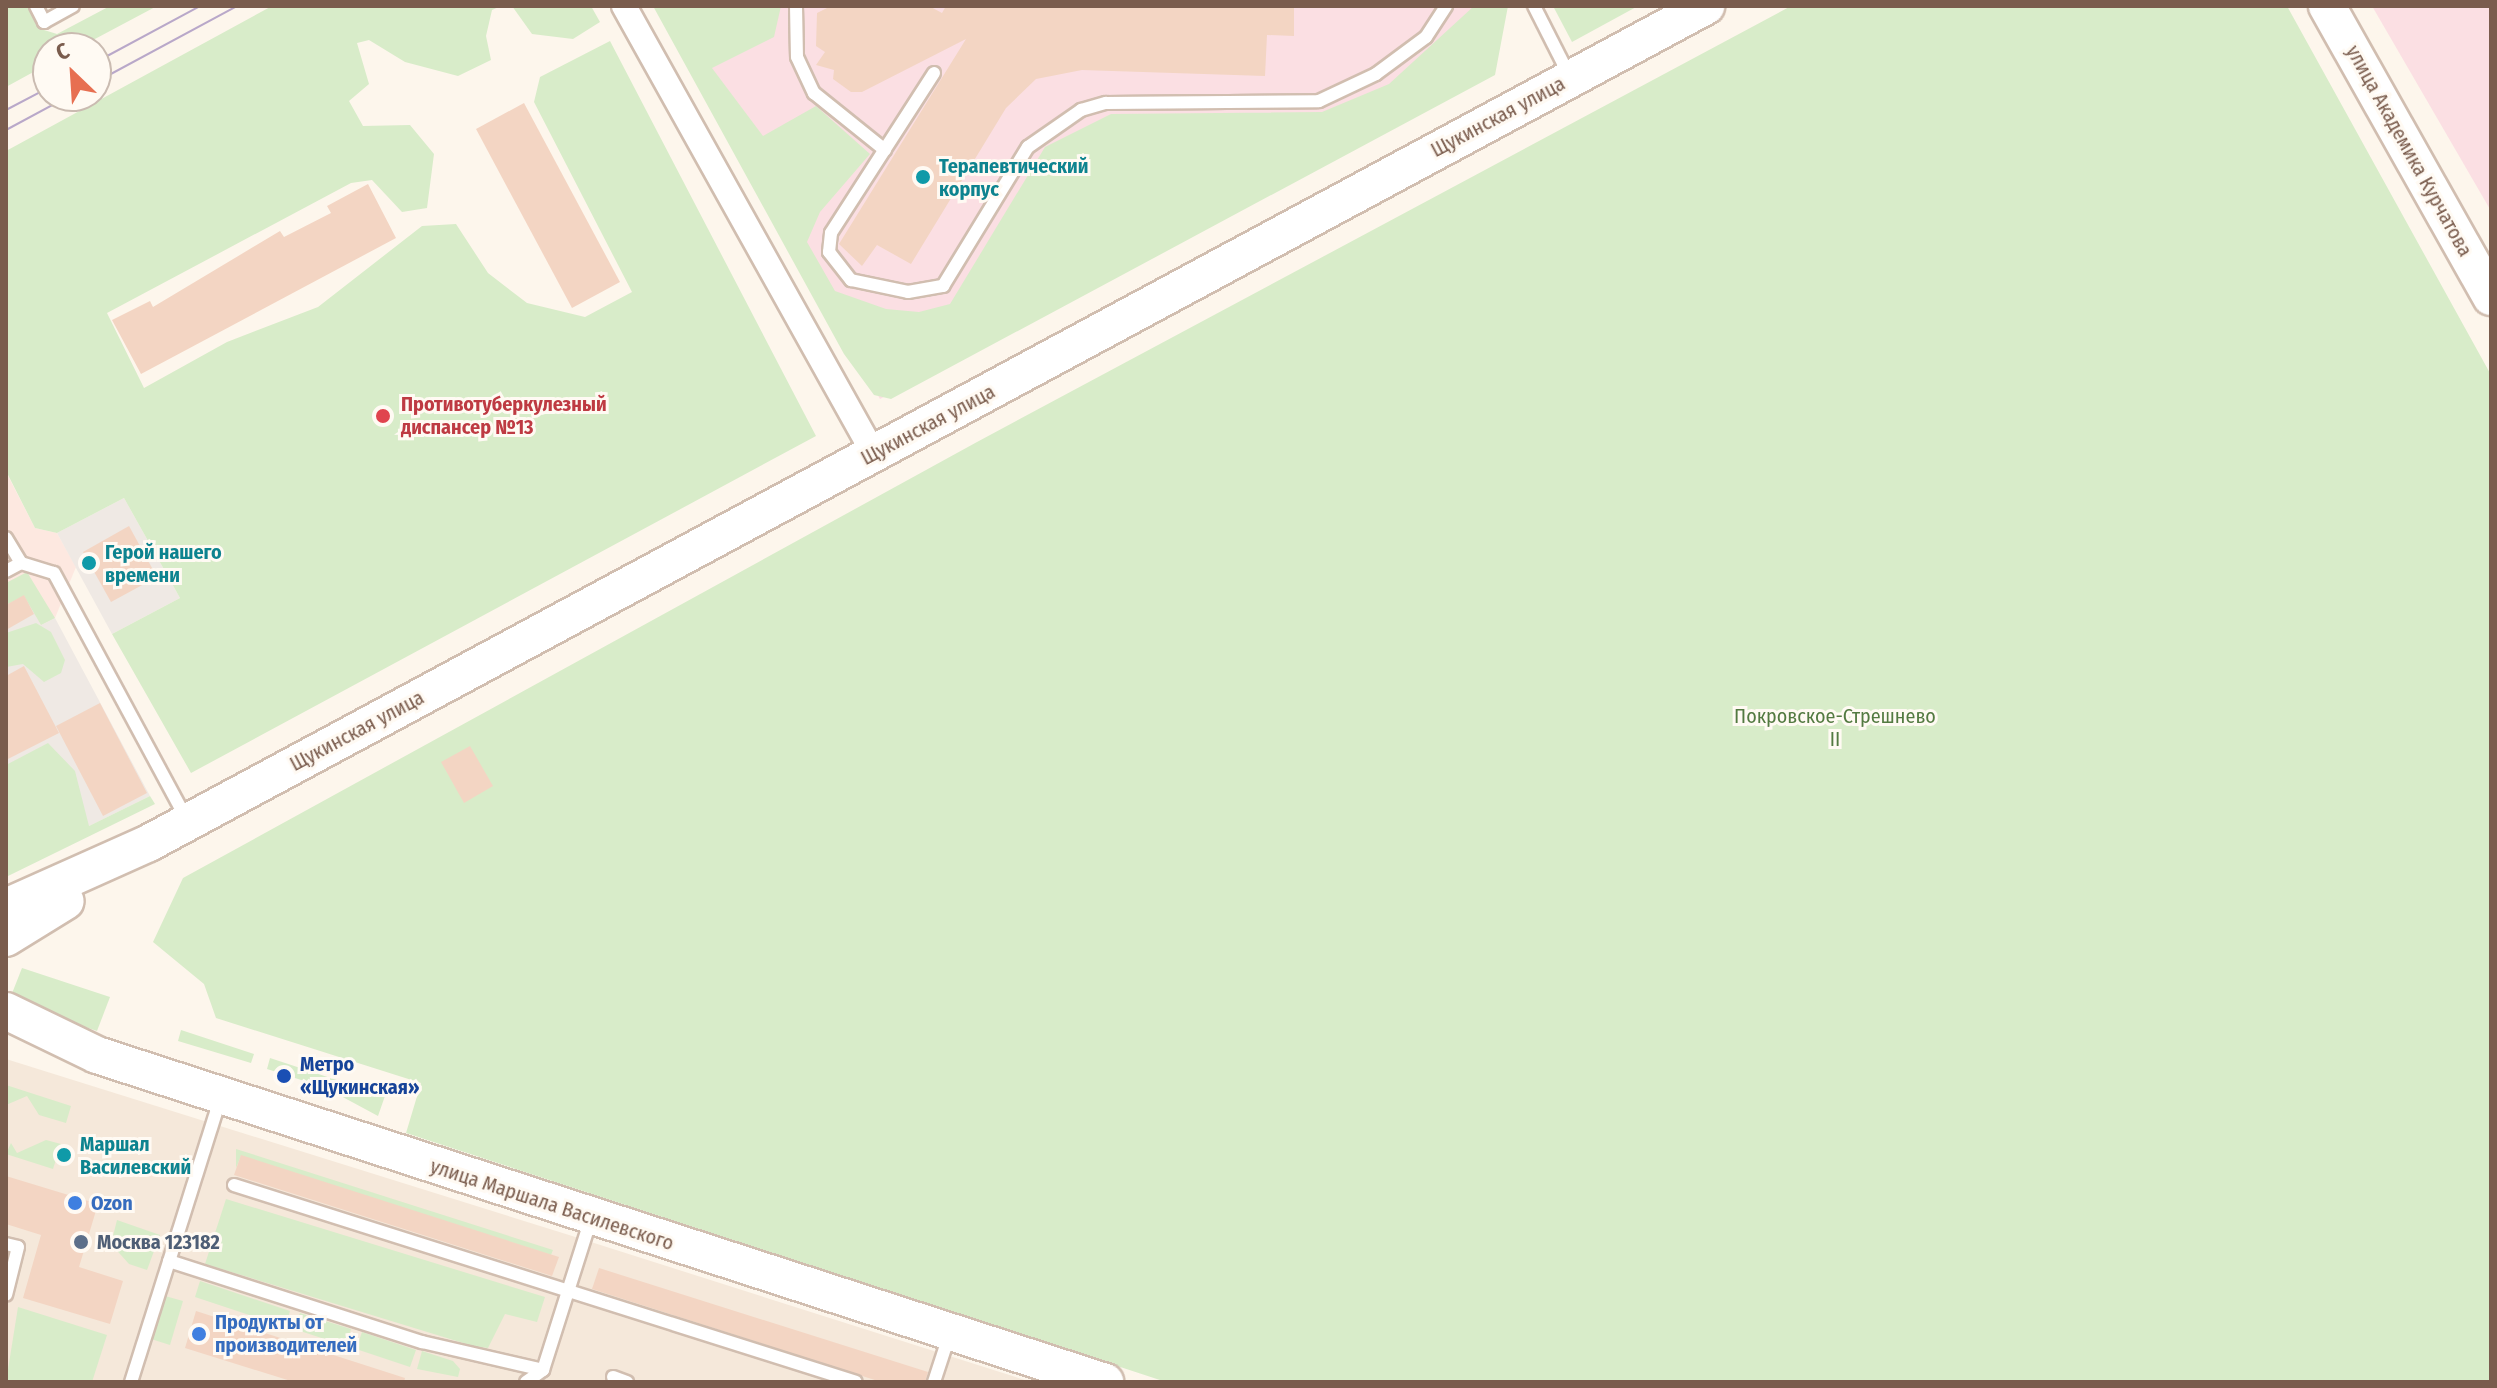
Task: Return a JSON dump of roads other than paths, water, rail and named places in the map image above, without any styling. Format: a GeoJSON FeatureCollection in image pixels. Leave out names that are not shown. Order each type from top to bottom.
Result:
{"type":"FeatureCollection","features":[{"type":"Feature","properties":{"kind":"main road","name":"Щукинская улица"},"geometry":{"type":"LineString","coordinates":[[6,907],[149,843],[1706,6]]}},
{"type":"Feature","properties":{"kind":"main road","name":"улица Академика Курчатова"},"geometry":{"type":"LineString","coordinates":[[2327,6],[2491,297]]}},
{"type":"Feature","properties":{"kind":"main road","name":"Щукинская улица"},"geometry":{"type":"LineString","coordinates":[[6,938],[149,843]]}},
{"type":"Feature","properties":{"kind":"main road","name":"улица Маршала Василевского"},"geometry":{"type":"LineString","coordinates":[[6,1011],[97,1055],[221,1097],[591,1219],[1105,1382]]}},
{"type":"Feature","properties":{"kind":"main road"},"geometry":{"type":"LineString","coordinates":[[6,1035],[97,1055]]}},
{"type":"Feature","properties":{"kind":"street"},"geometry":{"type":"LineString","coordinates":[[624,6],[874,454]]}},
{"type":"Feature","properties":{"kind":"lane"},"geometry":{"type":"LineString","coordinates":[[36,6],[44,22],[71,7]]}},
{"type":"Feature","properties":{"kind":"lane"},"geometry":{"type":"LineString","coordinates":[[796,6],[797,57],[814,93],[885,150]]}},
{"type":"Feature","properties":{"kind":"lane"},"geometry":{"type":"LineString","coordinates":[[934,73],[831,233],[829,252],[851,280],[931,293],[943,286],[1028,147],[1081,110],[1106,103],[1319,101],[1376,74],[1426,37],[1446,6]]}},
{"type":"Feature","properties":{"kind":"lane"},"geometry":{"type":"LineString","coordinates":[[1534,6],[1571,77]]}},
{"type":"Feature","properties":{"kind":"lane"},"geometry":{"type":"LineString","coordinates":[[6,538],[21,563],[54,573],[188,822]]}},
{"type":"Feature","properties":{"kind":"lane"},"geometry":{"type":"LineString","coordinates":[[6,571],[21,563]]}},
{"type":"Feature","properties":{"kind":"lane"},"geometry":{"type":"LineString","coordinates":[[131,1382],[221,1097]]}},
{"type":"Feature","properties":{"kind":"lane"},"geometry":{"type":"LineString","coordinates":[[234,1185],[856,1382]]}},
{"type":"Feature","properties":{"kind":"lane"},"geometry":{"type":"LineString","coordinates":[[545,1376],[591,1219]]}},
{"type":"Feature","properties":{"kind":"lane"},"geometry":{"type":"LineString","coordinates":[[6,1244],[18,1247],[6,1295]]}},
{"type":"Feature","properties":{"kind":"lane"},"geometry":{"type":"LineString","coordinates":[[169,1261],[422,1342],[545,1376]]}},
{"type":"Feature","properties":{"kind":"lane"},"geometry":{"type":"LineString","coordinates":[[934,1382],[950,1333]]}},
{"type":"Feature","properties":{"kind":"lane"},"geometry":{"type":"LineString","coordinates":[[526,1382],[545,1376]]}},
{"type":"Feature","properties":{"kind":"lane"},"geometry":{"type":"LineString","coordinates":[[613,1377],[627,1382]]}},
{"type":"Feature","properties":{"kind":"tram line"},"geometry":{"type":"LineString","coordinates":[[112,53],[200,6]]}},
{"type":"Feature","properties":{"kind":"tram line"},"geometry":{"type":"LineString","coordinates":[[112,73],[237,6]]}},
{"type":"Feature","properties":{"kind":"tram line"},"geometry":{"type":"LineString","coordinates":[[6,110],[32,96]]}},
{"type":"Feature","properties":{"kind":"tram line"},"geometry":{"type":"LineString","coordinates":[[6,130],[39,112]]}},
{"type":"Feature","properties":{"kind":"place","name":"Терапевтический корпус"},"geometry":{"type":"Point","coordinates":[923,177]}},
{"type":"Feature","properties":{"kind":"place","name":"Противотуберкулезный диспансер №13"},"geometry":{"type":"Point","coordinates":[383,416]}},
{"type":"Feature","properties":{"kind":"place","name":"Герой нашего времени"},"geometry":{"type":"Point","coordinates":[89,563]}},
{"type":"Feature","properties":{"kind":"place","name":"Метро «Щукинская»"},"geometry":{"type":"Point","coordinates":[284,1076]}},
{"type":"Feature","properties":{"kind":"place","name":"Маршал Василевский"},"geometry":{"type":"Point","coordinates":[64,1155]}},
{"type":"Feature","properties":{"kind":"place","name":"Ozon"},"geometry":{"type":"Point","coordinates":[75,1203]}},
{"type":"Feature","properties":{"kind":"place","name":"Москва 123182"},"geometry":{"type":"Point","coordinates":[81,1242]}},
{"type":"Feature","properties":{"kind":"place","name":"Продукты от производителей"},"geometry":{"type":"Point","coordinates":[199,1334]}},
{"type":"Feature","properties":{"kind":"park label","name":"Покровское-Стрешнево II"},"geometry":{"type":"Point","coordinates":[1835,728]}}]}
